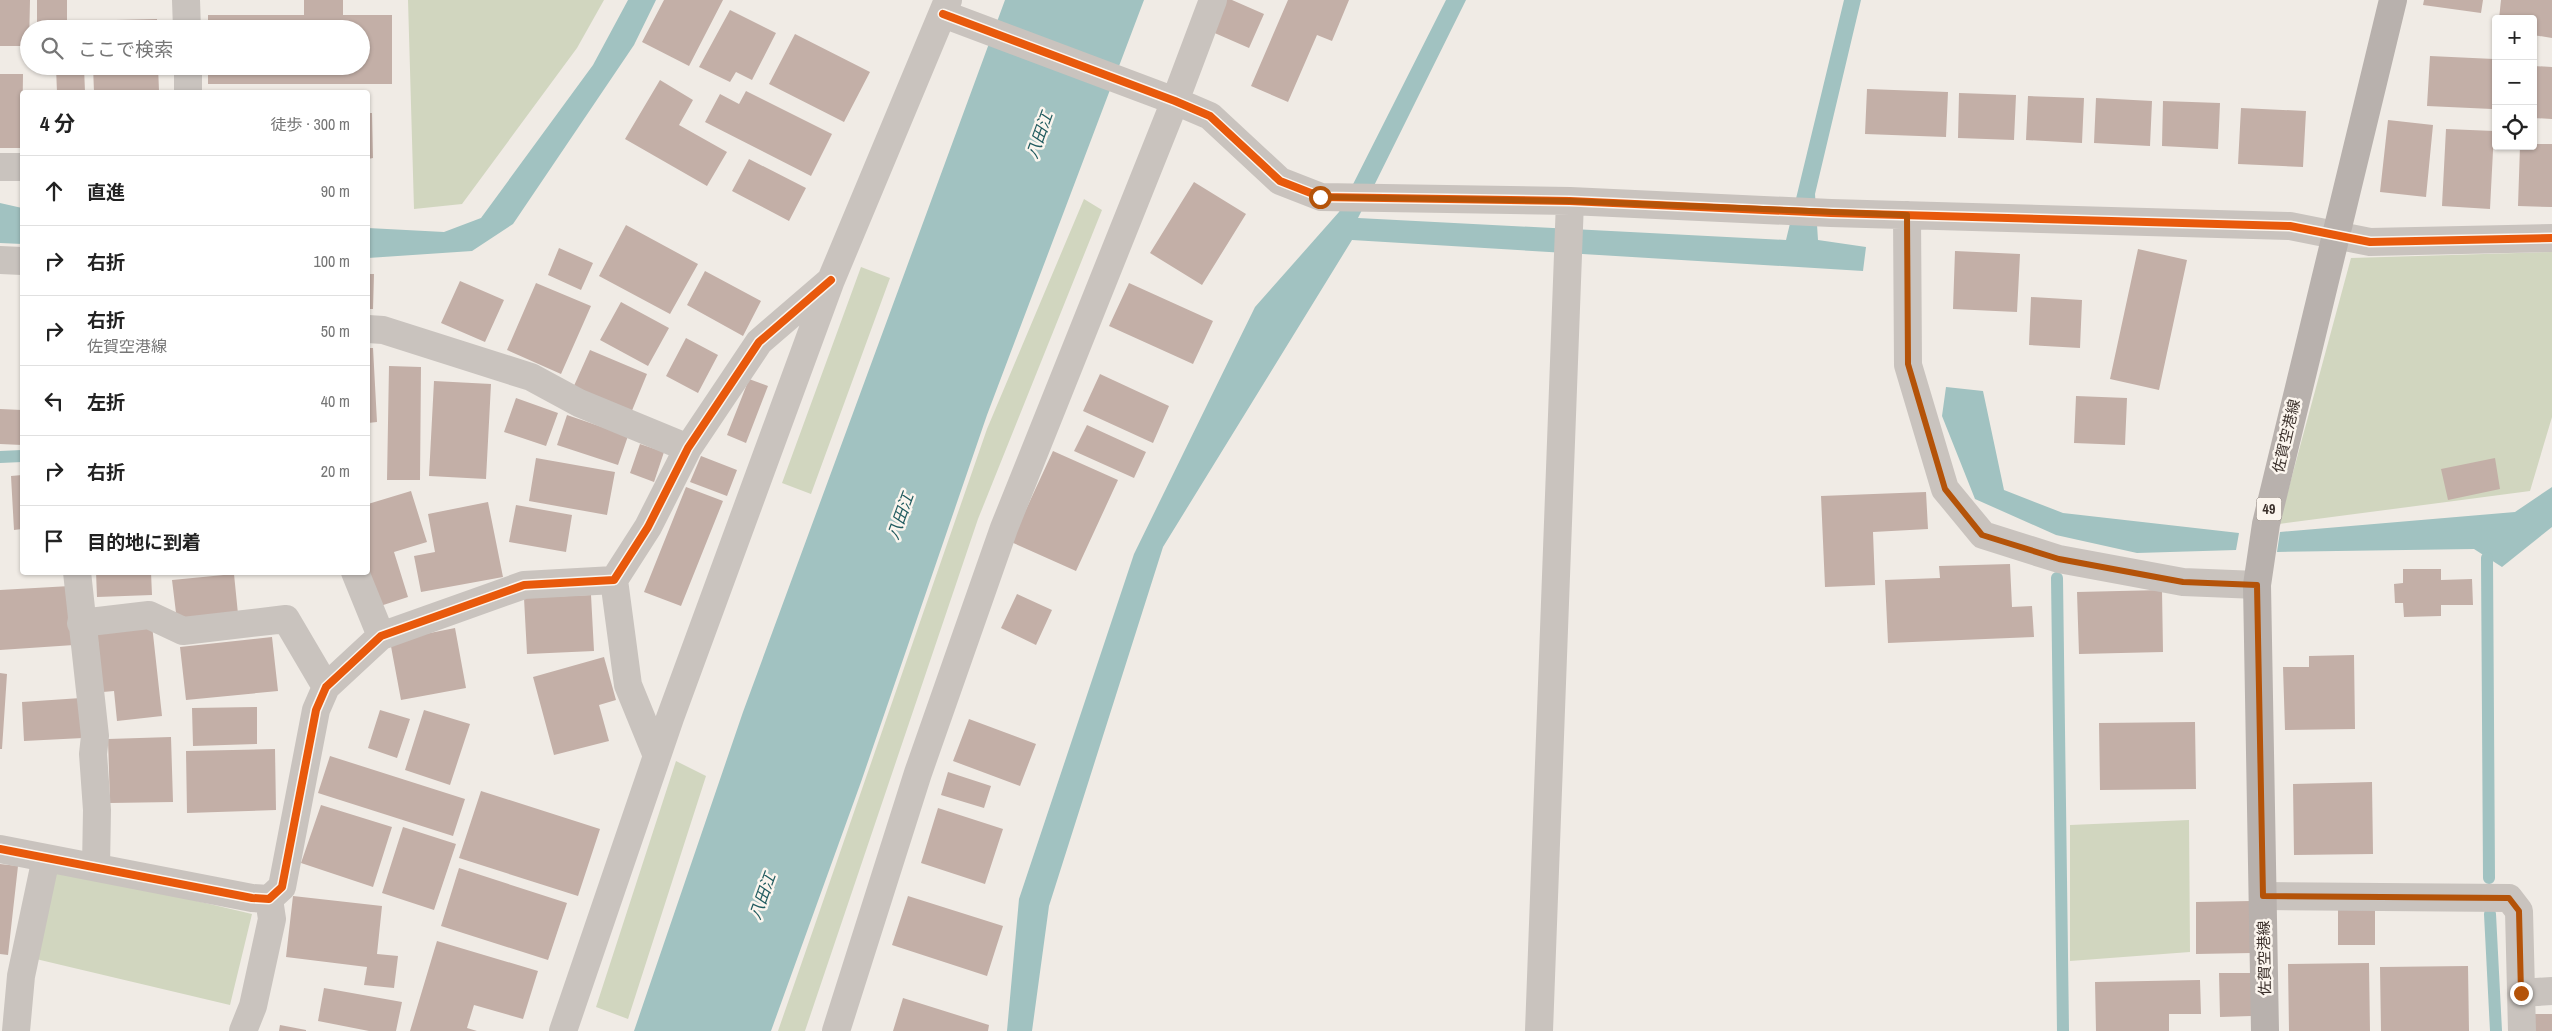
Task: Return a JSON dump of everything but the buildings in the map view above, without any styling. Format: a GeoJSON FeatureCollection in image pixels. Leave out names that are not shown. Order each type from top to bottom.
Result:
{"type":"FeatureCollection","features":[{"type":"Feature","properties":{"kind":"main road","name":"佐賀空港線"},"geometry":{"type":"LineString","coordinates":[[2265,1031],[2257,585],[2266,524],[2334,236],[2393,0]]}},
{"type":"Feature","properties":{"kind":"street"},"geometry":{"type":"LineString","coordinates":[[186,0],[187,20]]}},
{"type":"Feature","properties":{"kind":"street"},"geometry":{"type":"LineString","coordinates":[[836,1031],[918,773],[1004,528],[1175,101],[1213,0]]}},
{"type":"Feature","properties":{"kind":"street"},"geometry":{"type":"LineString","coordinates":[[563,1031],[657,756],[830,280],[946,7],[1210,116],[1280,181],[1320,197],[1570,201],[1772,211],[2290,226],[2370,242],[2552,238]]}},
{"type":"Feature","properties":{"kind":"street"},"geometry":{"type":"LineString","coordinates":[[188,75],[188,90]]}},
{"type":"Feature","properties":{"kind":"street"},"geometry":{"type":"LineString","coordinates":[[0,167],[20,167]]}},
{"type":"Feature","properties":{"kind":"street"},"geometry":{"type":"LineString","coordinates":[[1538,1031],[1570,201]]}},
{"type":"Feature","properties":{"kind":"street"},"geometry":{"type":"LineString","coordinates":[[1907,215],[1908,364],[1945,489],[1982,535],[2059,559],[2116,570],[2183,582],[2257,585]]}},
{"type":"Feature","properties":{"kind":"street"},"geometry":{"type":"LineString","coordinates":[[0,260],[20,261]]}},
{"type":"Feature","properties":{"kind":"street"},"geometry":{"type":"LineString","coordinates":[[657,756],[628,685],[614,580],[648,527],[688,448],[759,342],[830,280]]}},
{"type":"Feature","properties":{"kind":"street"},"geometry":{"type":"LineString","coordinates":[[370,329],[383,330],[531,377],[579,403],[688,448]]}},
{"type":"Feature","properties":{"kind":"street"},"geometry":{"type":"LineString","coordinates":[[77,575],[81,623],[95,736],[92,754],[97,810],[96,867]]}},
{"type":"Feature","properties":{"kind":"street"},"geometry":{"type":"LineString","coordinates":[[356,575],[381,636]]}},
{"type":"Feature","properties":{"kind":"street"},"geometry":{"type":"LineString","coordinates":[[0,848],[252,898],[269,899],[282,887],[316,710],[326,687],[381,636],[524,585],[614,580]]}},
{"type":"Feature","properties":{"kind":"street"},"geometry":{"type":"LineString","coordinates":[[81,623],[150,615],[183,631],[286,618],[326,687]]}},
{"type":"Feature","properties":{"kind":"street"},"geometry":{"type":"LineString","coordinates":[[16,1031],[21,976],[46,858]]}},
{"type":"Feature","properties":{"kind":"street"},"geometry":{"type":"LineString","coordinates":[[2263,896],[2509,898],[2519,911],[2522,1031]]}},
{"type":"Feature","properties":{"kind":"street"},"geometry":{"type":"LineString","coordinates":[[244,1031],[253,1006],[272,919],[269,899]]}},
{"type":"Feature","properties":{"kind":"street"},"geometry":{"type":"LineString","coordinates":[[2521,993],[2552,991]]}},
{"type":"Feature","properties":{"kind":"green space"},"geometry":{"type":"Polygon","coordinates":[[[408,0],[604,0],[577,48],[462,204],[414,209],[408,0]]]}},
{"type":"Feature","properties":{"kind":"green space"},"geometry":{"type":"Polygon","coordinates":[[[1084,199],[1102,210],[978,519],[805,1031],[778,1031],[987,429],[1084,199]]]}},
{"type":"Feature","properties":{"kind":"green space"},"geometry":{"type":"Polygon","coordinates":[[[2552,252],[2552,417],[2530,491],[2279,524],[2351,258],[2552,252]]]}},
{"type":"Feature","properties":{"kind":"green space"},"geometry":{"type":"Polygon","coordinates":[[[861,267],[890,278],[811,494],[782,483],[861,267]]]}},
{"type":"Feature","properties":{"kind":"green space"},"geometry":{"type":"Polygon","coordinates":[[[676,761],[706,776],[628,1019],[596,1007],[676,761]]]}},
{"type":"Feature","properties":{"kind":"green space"},"geometry":{"type":"Polygon","coordinates":[[[2189,820],[2190,952],[2070,961],[2070,825],[2189,820]]]}},
{"type":"Feature","properties":{"kind":"green space"},"geometry":{"type":"Polygon","coordinates":[[[57,868],[252,914],[230,1005],[36,959],[57,868]]]}},
{"type":"Feature","properties":{"kind":"water"},"geometry":{"type":"Polygon","coordinates":[[[628,0],[656,0],[634,45],[513,224],[472,251],[370,258],[370,228],[444,232],[481,218],[593,65],[628,0]]]}},
{"type":"Feature","properties":{"kind":"water","name":"八田江"},"geometry":{"type":"Polygon","coordinates":[[[1005,0],[1144,0],[987,415],[861,782],[771,1031],[634,1031],[743,712],[1005,0]]]}},
{"type":"Feature","properties":{"kind":"water"},"geometry":{"type":"Polygon","coordinates":[[[1446,0],[1466,0],[1358,218],[1786,240],[1844,0],[1861,0],[1815,194],[1818,240],[1866,247],[1863,271],[1352,240],[1163,547],[1049,906],[1032,1031],[1007,1031],[1019,899],[1134,554],[1255,307],[1339,212],[1446,0]]]}},
{"type":"Feature","properties":{"kind":"water"},"geometry":{"type":"Polygon","coordinates":[[[0,203],[20,208],[20,244],[0,243],[0,203]]]}},
{"type":"Feature","properties":{"kind":"water"},"geometry":{"type":"Polygon","coordinates":[[[1946,387],[1983,391],[2004,490],[2063,513],[2239,533],[2236,550],[2137,553],[2056,535],[1975,499],[1942,416],[1946,387]]]}},
{"type":"Feature","properties":{"kind":"water"},"geometry":{"type":"Polygon","coordinates":[[[2552,487],[2552,527],[2502,567],[2474,549],[2277,552],[2280,532],[2515,512],[2552,487]]]}},
{"type":"Feature","properties":{"kind":"waterway"},"geometry":{"type":"LineString","coordinates":[[0,457],[20,456]]}},
{"type":"Feature","properties":{"kind":"waterway"},"geometry":{"type":"LineString","coordinates":[[2487,558],[2489,878]]}},
{"type":"Feature","properties":{"kind":"waterway"},"geometry":{"type":"LineString","coordinates":[[2057,578],[2063,1031]]}},
{"type":"Feature","properties":{"kind":"waterway"},"geometry":{"type":"LineString","coordinates":[[2490,914],[2496,1031]]}},
{"type":"Feature","properties":{"kind":"cycle path"},"geometry":{"type":"LineString","coordinates":[[943,14],[1175,101],[1210,116],[1280,181],[1321,197],[1570,201],[1831,213],[2290,226],[2370,242],[2552,238]]}},
{"type":"Feature","properties":{"kind":"cycle path"},"geometry":{"type":"LineString","coordinates":[[0,849],[252,898],[269,899],[282,887],[316,710],[326,687],[381,636],[524,585],[614,580],[648,527],[688,448],[759,342],[831,280]]}},
{"type":"Feature","properties":{"kind":"route"},"geometry":{"type":"LineString","coordinates":[[1320,197],[1570,201],[1772,211],[1907,215],[1908,364],[1945,489],[1982,535],[2059,559],[2183,582],[2257,585],[2263,896],[2509,898],[2519,911],[2521,993]]}}]}
